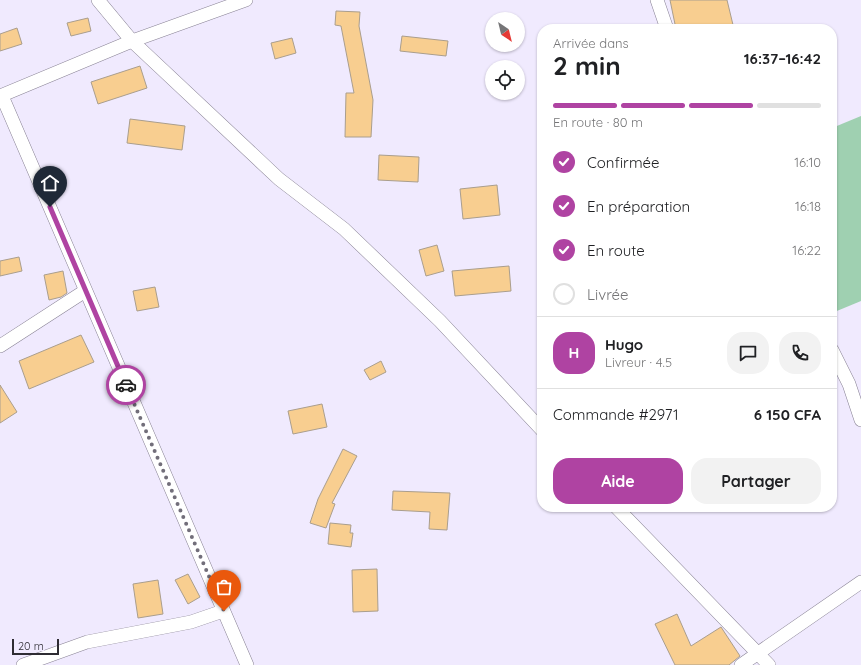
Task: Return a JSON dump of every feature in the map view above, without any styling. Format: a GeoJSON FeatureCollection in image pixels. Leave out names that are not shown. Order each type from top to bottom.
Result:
{"type":"FeatureCollection","features":[{"type":"Feature","properties":{"kind":"street"},"geometry":{"type":"LineString","coordinates":[[98,0],[132,40],[279,179],[344,229],[440,321],[537,425]]}},
{"type":"Feature","properties":{"kind":"street"},"geometry":{"type":"LineString","coordinates":[[246,0],[132,40],[1,96],[247,665]]}},
{"type":"Feature","properties":{"kind":"street"},"geometry":{"type":"LineString","coordinates":[[657,0],[665,24]]}},
{"type":"Feature","properties":{"kind":"street"},"geometry":{"type":"LineString","coordinates":[[0,346],[85,291]]}},
{"type":"Feature","properties":{"kind":"street"},"geometry":{"type":"LineString","coordinates":[[837,361],[848,384],[861,420]]}},
{"type":"Feature","properties":{"kind":"street"},"geometry":{"type":"LineString","coordinates":[[621,512],[769,665]]}},
{"type":"Feature","properties":{"kind":"street"},"geometry":{"type":"LineString","coordinates":[[741,665],[861,582]]}},
{"type":"Feature","properties":{"kind":"street"},"geometry":{"type":"LineString","coordinates":[[23,665],[87,642],[191,622],[224,611]]}},
{"type":"Feature","properties":{"kind":"green space"},"geometry":{"type":"Polygon","coordinates":[[[861,116],[861,301],[837,311],[837,126],[861,116]]]}},
{"type":"Feature","properties":{"kind":"building"},"geometry":{"type":"Polygon","coordinates":[[[670,0],[727,0],[733,24],[675,24],[670,0]]]}},
{"type":"Feature","properties":{"kind":"building"},"geometry":{"type":"Polygon","coordinates":[[[336,11],[360,12],[359,26],[373,100],[371,137],[345,137],[346,93],[354,93],[341,26],[335,25],[336,11]]]}},
{"type":"Feature","properties":{"kind":"building"},"geometry":{"type":"Polygon","coordinates":[[[88,18],[91,31],[71,36],[67,23],[88,18]]]}},
{"type":"Feature","properties":{"kind":"building"},"geometry":{"type":"Polygon","coordinates":[[[17,28],[22,44],[0,51],[0,34],[17,28]]]}},
{"type":"Feature","properties":{"kind":"building"},"geometry":{"type":"Polygon","coordinates":[[[402,36],[448,41],[446,56],[400,51],[402,36]]]}},
{"type":"Feature","properties":{"kind":"building"},"geometry":{"type":"Polygon","coordinates":[[[292,38],[296,53],[275,59],[271,43],[292,38]]]}},
{"type":"Feature","properties":{"kind":"building"},"geometry":{"type":"Polygon","coordinates":[[[140,66],[147,88],[98,104],[91,82],[140,66]]]}},
{"type":"Feature","properties":{"kind":"building"},"geometry":{"type":"Polygon","coordinates":[[[130,119],[185,126],[182,150],[127,143],[130,119]]]}},
{"type":"Feature","properties":{"kind":"building"},"geometry":{"type":"Polygon","coordinates":[[[379,155],[419,157],[418,182],[378,180],[379,155]]]}},
{"type":"Feature","properties":{"kind":"building"},"geometry":{"type":"Polygon","coordinates":[[[497,185],[500,215],[463,219],[460,189],[497,185]]]}},
{"type":"Feature","properties":{"kind":"building"},"geometry":{"type":"Polygon","coordinates":[[[437,245],[444,271],[426,276],[419,250],[437,245]]]}},
{"type":"Feature","properties":{"kind":"building"},"geometry":{"type":"Polygon","coordinates":[[[19,257],[22,271],[0,276],[0,261],[19,257]]]}},
{"type":"Feature","properties":{"kind":"building"},"geometry":{"type":"Polygon","coordinates":[[[509,266],[511,291],[455,296],[452,271],[509,266]]]}},
{"type":"Feature","properties":{"kind":"building"},"geometry":{"type":"Polygon","coordinates":[[[63,271],[67,293],[61,297],[49,300],[44,275],[63,271]]]}},
{"type":"Feature","properties":{"kind":"building"},"geometry":{"type":"Polygon","coordinates":[[[155,287],[159,307],[137,311],[133,291],[155,287]]]}},
{"type":"Feature","properties":{"kind":"building"},"geometry":{"type":"Polygon","coordinates":[[[81,335],[94,362],[29,389],[19,361],[81,335]]]}},
{"type":"Feature","properties":{"kind":"building"},"geometry":{"type":"Polygon","coordinates":[[[381,361],[386,372],[370,380],[364,370],[381,361]]]}},
{"type":"Feature","properties":{"kind":"building"},"geometry":{"type":"Polygon","coordinates":[[[0,385],[17,412],[0,423],[0,385]]]}},
{"type":"Feature","properties":{"kind":"building"},"geometry":{"type":"Polygon","coordinates":[[[322,404],[327,427],[293,434],[288,411],[322,404]]]}},
{"type":"Feature","properties":{"kind":"building"},"geometry":{"type":"Polygon","coordinates":[[[343,449],[357,456],[332,503],[335,504],[326,528],[310,523],[318,499],[343,449]]]}},
{"type":"Feature","properties":{"kind":"building"},"geometry":{"type":"Polygon","coordinates":[[[393,491],[450,493],[447,530],[429,529],[430,512],[392,510],[393,491]]]}},
{"type":"Feature","properties":{"kind":"building"},"geometry":{"type":"Polygon","coordinates":[[[330,523],[351,525],[350,533],[353,533],[351,547],[328,544],[330,523]]]}},
{"type":"Feature","properties":{"kind":"building"},"geometry":{"type":"Polygon","coordinates":[[[377,569],[378,611],[353,612],[352,570],[377,569]]]}},
{"type":"Feature","properties":{"kind":"building"},"geometry":{"type":"Polygon","coordinates":[[[188,574],[200,597],[188,604],[175,580],[188,574]]]}},
{"type":"Feature","properties":{"kind":"building"},"geometry":{"type":"Polygon","coordinates":[[[158,580],[163,614],[138,618],[133,584],[158,580]]]}},
{"type":"Feature","properties":{"kind":"building"},"geometry":{"type":"Polygon","coordinates":[[[677,614],[691,646],[721,627],[740,656],[729,665],[675,665],[655,624],[677,614]]]}},
{"type":"Feature","properties":{"kind":"way so far"},"geometry":{"type":"LineString","coordinates":[[126,385],[224,611]]}},
{"type":"Feature","properties":{"kind":"route"},"geometry":{"type":"LineString","coordinates":[[50,207],[126,385]]}}]}
